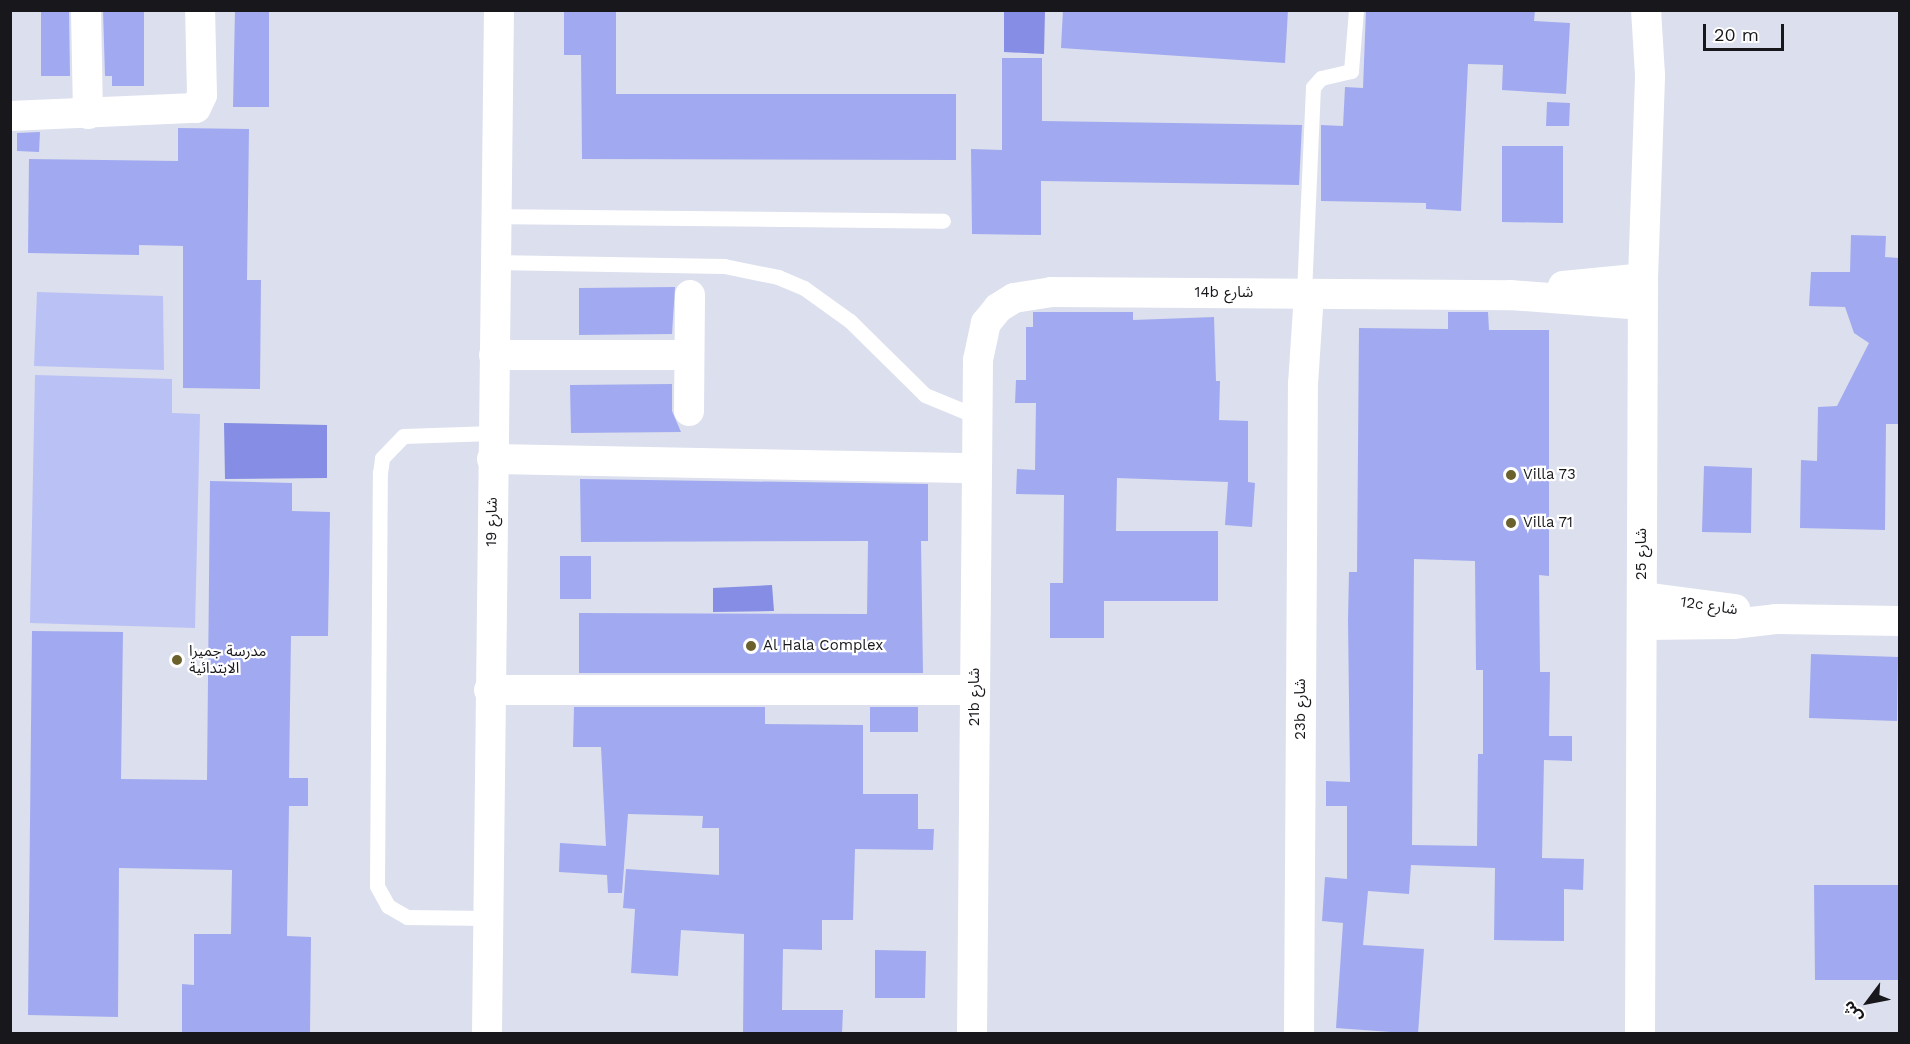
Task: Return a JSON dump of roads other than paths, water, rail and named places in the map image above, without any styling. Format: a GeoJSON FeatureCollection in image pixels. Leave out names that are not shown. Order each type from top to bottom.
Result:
{"type":"FeatureCollection","features":[{"type":"Feature","properties":{"kind":"street"},"geometry":{"type":"LineString","coordinates":[[86,10],[88,114]]}},
{"type":"Feature","properties":{"kind":"street"},"geometry":{"type":"LineString","coordinates":[[10,116],[196,108],[202,95],[200,10]]}},
{"type":"Feature","properties":{"kind":"street","name":"شارع 19"},"geometry":{"type":"LineString","coordinates":[[487,1034],[489,690],[499,10]]}},
{"type":"Feature","properties":{"kind":"street","name":"شارع 25"},"geometry":{"type":"LineString","coordinates":[[1640,1034],[1643,292],[1650,75],[1646,10]]}},
{"type":"Feature","properties":{"kind":"street","name":"شارع 25"},"geometry":{"type":"LineString","coordinates":[[1650,75],[1666,10]]}},
{"type":"Feature","properties":{"kind":"street","name":"14b شارع"},"geometry":{"type":"LineString","coordinates":[[978,360],[986,323],[1006,303],[1033,293],[1510,295],[1643,292]]}},
{"type":"Feature","properties":{"kind":"street","name":"23b شارع"},"geometry":{"type":"LineString","coordinates":[[1299,293],[1303,384],[1299,1034]]}},
{"type":"Feature","properties":{"kind":"street"},"geometry":{"type":"LineString","coordinates":[[689,411],[690,295]]}},
{"type":"Feature","properties":{"kind":"street"},"geometry":{"type":"LineString","coordinates":[[494,355],[688,355]]}},
{"type":"Feature","properties":{"kind":"street","name":"21b شارع"},"geometry":{"type":"LineString","coordinates":[[972,1034],[978,360]]}},
{"type":"Feature","properties":{"kind":"street"},"geometry":{"type":"LineString","coordinates":[[493,446],[976,468]]}},
{"type":"Feature","properties":{"kind":"street","name":"12c شارع"},"geometry":{"type":"LineString","coordinates":[[1642,611],[1740,624],[1776,619],[1899,621]]}},
{"type":"Feature","properties":{"kind":"street"},"geometry":{"type":"LineString","coordinates":[[489,690],[975,690]]}},
{"type":"Feature","properties":{"kind":"lane"},"geometry":{"type":"LineString","coordinates":[[1299,293],[1313,87],[1322,78],[1351,71],[1356,10]]}},
{"type":"Feature","properties":{"kind":"lane"},"geometry":{"type":"LineString","coordinates":[[495,216],[943,221]]}},
{"type":"Feature","properties":{"kind":"lane"},"geometry":{"type":"LineString","coordinates":[[495,262],[723,266],[778,278],[804,288],[850,321],[924,395],[976,416]]}},
{"type":"Feature","properties":{"kind":"lane"},"geometry":{"type":"LineString","coordinates":[[487,918],[407,917],[387,906],[377,886],[380,473],[382,458],[403,436],[493,446]]}},
{"type":"Feature","properties":{"kind":"water"},"geometry":{"type":"Polygon","coordinates":[[[1004,11],[1045,11],[1044,54],[1004,52],[1004,11]]]}},
{"type":"Feature","properties":{"kind":"water"},"geometry":{"type":"Polygon","coordinates":[[[224,423],[327,425],[327,478],[225,479],[224,423]]]}},
{"type":"Feature","properties":{"kind":"water"},"geometry":{"type":"Polygon","coordinates":[[[772,585],[774,611],[713,612],[713,588],[772,585]]]}},
{"type":"Feature","properties":{"kind":"place","name":"Villa 73"},"geometry":{"type":"Point","coordinates":[1511,475]}},
{"type":"Feature","properties":{"kind":"place","name":"Villa 71"},"geometry":{"type":"Point","coordinates":[1511,523]}},
{"type":"Feature","properties":{"kind":"place","name":"Al Hala Complex"},"geometry":{"type":"Point","coordinates":[751,646]}},
{"type":"Feature","properties":{"kind":"place","name":"مدرسة جميرا الابتدائية"},"geometry":{"type":"Point","coordinates":[177,660]}}]}
